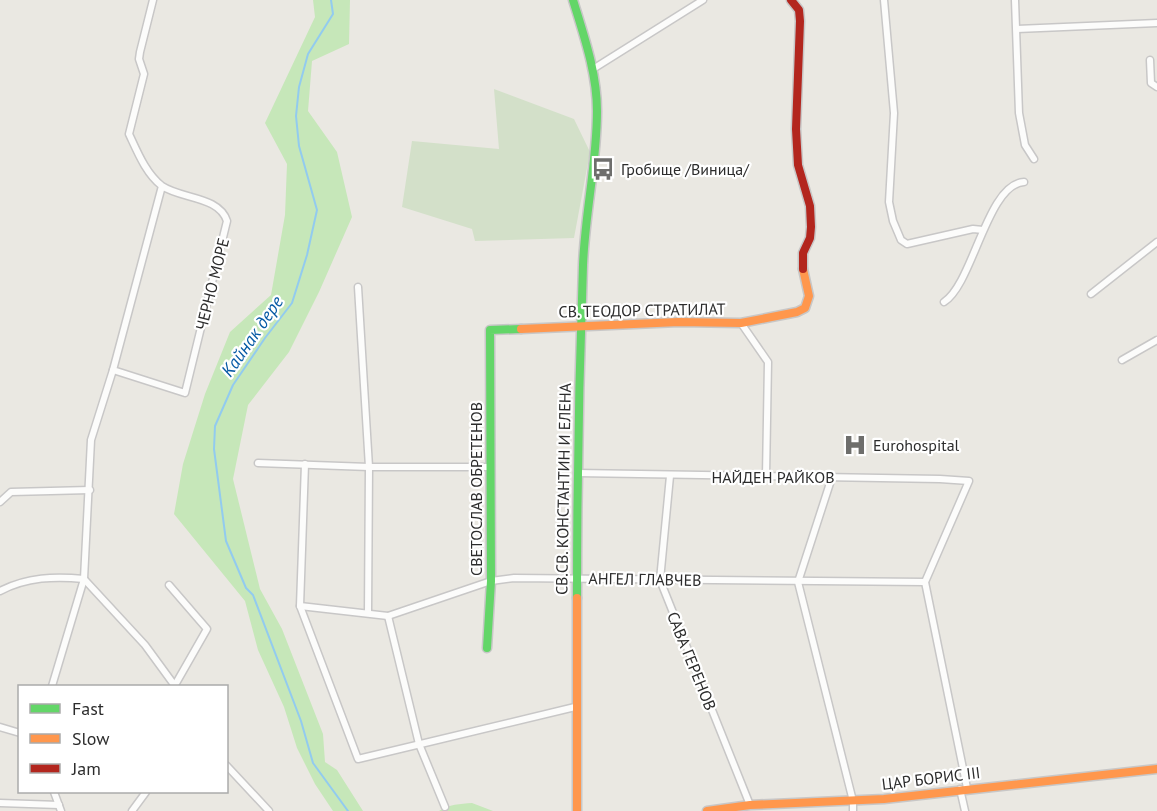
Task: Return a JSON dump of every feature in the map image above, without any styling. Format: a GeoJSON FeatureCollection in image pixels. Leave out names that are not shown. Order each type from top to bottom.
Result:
{"type":"FeatureCollection","features":[{"type":"Feature","properties":{"kind":"street"},"geometry":{"type":"LineString","coordinates":[[53,685],[84,579],[91,440],[113,370],[162,186],[146,167],[129,134],[144,74],[139,59],[153,0]]}},
{"type":"Feature","properties":{"kind":"street","name":"СВ.СВ. КОНСТАНТИН И ЕЛЕНА"},"geometry":{"type":"LineString","coordinates":[[573,0],[592,69],[597,109],[595,169],[584,241],[581,325],[576,578],[577,811]]}},
{"type":"Feature","properties":{"kind":"street"},"geometry":{"type":"LineString","coordinates":[[592,69],[703,0]]}},
{"type":"Feature","properties":{"kind":"street"},"geometry":{"type":"LineString","coordinates":[[741,322],[797,312],[805,308],[809,296],[802,262],[803,253],[810,238],[810,206],[798,165],[796,129],[800,21],[799,10],[791,0]]}},
{"type":"Feature","properties":{"kind":"street"},"geometry":{"type":"LineString","coordinates":[[884,0],[894,113],[889,202],[893,221],[901,240],[907,244],[973,229],[983,230]]}},
{"type":"Feature","properties":{"kind":"street"},"geometry":{"type":"LineString","coordinates":[[1015,0],[1019,113],[1025,145],[1034,159]]}},
{"type":"Feature","properties":{"kind":"street"},"geometry":{"type":"LineString","coordinates":[[1017,29],[1157,23]]}},
{"type":"Feature","properties":{"kind":"street"},"geometry":{"type":"LineString","coordinates":[[1150,60],[1151,83],[1157,87]]}},
{"type":"Feature","properties":{"kind":"street"},"geometry":{"type":"LineString","coordinates":[[944,302],[958,287],[983,230],[1004,195],[1021,182]]}},
{"type":"Feature","properties":{"kind":"street","name":"ЧЕРНО МОРЕ"},"geometry":{"type":"LineString","coordinates":[[113,370],[185,393],[227,221],[221,210],[212,205],[162,186]]}},
{"type":"Feature","properties":{"kind":"street"},"geometry":{"type":"LineString","coordinates":[[1091,294],[1157,242]]}},
{"type":"Feature","properties":{"kind":"street"},"geometry":{"type":"LineString","coordinates":[[358,287],[369,466],[368,613]]}},
{"type":"Feature","properties":{"kind":"street","name":"СВ. ТЕОДОР СТРАТИЛАТ"},"geometry":{"type":"LineString","coordinates":[[490,330],[581,325],[741,322],[768,362],[766,476]]}},
{"type":"Feature","properties":{"kind":"street","name":"СВЕТОСЛАВ ОБРЕТЕНОВ"},"geometry":{"type":"LineString","coordinates":[[487,648],[491,581],[490,330]]}},
{"type":"Feature","properties":{"kind":"street"},"geometry":{"type":"LineString","coordinates":[[1122,360],[1157,340]]}},
{"type":"Feature","properties":{"kind":"street"},"geometry":{"type":"LineString","coordinates":[[258,463],[491,467]]}},
{"type":"Feature","properties":{"kind":"street"},"geometry":{"type":"LineString","coordinates":[[305,464],[300,606],[358,759],[575,707]]}},
{"type":"Feature","properties":{"kind":"street","name":"НАЙДЕН РАЙКОВ"},"geometry":{"type":"LineString","coordinates":[[577,473],[969,481],[925,582]]}},
{"type":"Feature","properties":{"kind":"street","name":"САВА ГЕРЕНОВ"},"geometry":{"type":"LineString","coordinates":[[670,476],[660,580],[750,805]]}},
{"type":"Feature","properties":{"kind":"street"},"geometry":{"type":"LineString","coordinates":[[832,477],[798,582],[853,806]]}},
{"type":"Feature","properties":{"kind":"street"},"geometry":{"type":"LineString","coordinates":[[0,502],[11,492],[90,490]]}},
{"type":"Feature","properties":{"kind":"street"},"geometry":{"type":"LineString","coordinates":[[0,591],[29,580],[58,576],[84,579],[145,645],[174,685]]}},
{"type":"Feature","properties":{"kind":"street","name":"АНГЕЛ ГЛАВЧЕВ"},"geometry":{"type":"LineString","coordinates":[[300,606],[388,616],[491,581],[514,578],[925,582]]}},
{"type":"Feature","properties":{"kind":"street"},"geometry":{"type":"LineString","coordinates":[[925,582],[964,789],[965,811]]}},
{"type":"Feature","properties":{"kind":"street"},"geometry":{"type":"LineString","coordinates":[[169,585],[207,629],[176,685]]}},
{"type":"Feature","properties":{"kind":"street"},"geometry":{"type":"LineString","coordinates":[[388,616],[419,744],[445,807]]}},
{"type":"Feature","properties":{"kind":"street"},"geometry":{"type":"LineString","coordinates":[[0,727],[18,732]]}},
{"type":"Feature","properties":{"kind":"street"},"geometry":{"type":"LineString","coordinates":[[228,767],[269,811]]}},
{"type":"Feature","properties":{"kind":"street","name":"ЦАР БОРИС III"},"geometry":{"type":"LineString","coordinates":[[707,811],[750,805],[853,806],[964,789],[1157,769]]}},
{"type":"Feature","properties":{"kind":"street"},"geometry":{"type":"LineString","coordinates":[[0,803],[60,808],[54,793]]}},
{"type":"Feature","properties":{"kind":"street"},"geometry":{"type":"LineString","coordinates":[[132,811],[145,793]]}},
{"type":"Feature","properties":{"kind":"green space"},"geometry":{"type":"Polygon","coordinates":[[[313,0],[350,0],[349,44],[312,61],[308,111],[337,152],[352,217],[319,292],[289,352],[248,405],[233,479],[260,589],[282,629],[323,734],[325,762],[337,770],[363,811],[333,811],[315,784],[297,748],[284,707],[258,650],[245,601],[174,514],[183,464],[205,394],[230,332],[271,295],[285,215],[287,164],[265,123],[315,17],[313,0]]]}},
{"type":"Feature","properties":{"kind":"green space"},"geometry":{"type":"Polygon","coordinates":[[[494,89],[574,119],[590,152],[574,238],[475,241],[472,229],[402,207],[412,141],[499,149],[494,89]]]}},
{"type":"Feature","properties":{"kind":"green space"},"geometry":{"type":"Polygon","coordinates":[[[472,803],[493,811],[439,811],[459,804],[472,803]]]}},
{"type":"Feature","properties":{"kind":"waterway","name":"Кайнак дере"},"geometry":{"type":"LineString","coordinates":[[331,0],[333,14],[308,54],[299,87],[296,116],[299,146],[317,210],[307,255],[292,303],[233,385],[215,426],[214,449],[226,541],[246,588],[253,595],[301,721],[313,763],[348,811]]}},
{"type":"Feature","properties":{"kind":"traffic: fast"},"geometry":{"type":"LineString","coordinates":[[573,0],[592,69],[597,111],[583,265],[578,431],[577,598]]}},
{"type":"Feature","properties":{"kind":"traffic: fast"},"geometry":{"type":"LineString","coordinates":[[487,648],[491,581],[490,330],[521,329]]}},
{"type":"Feature","properties":{"kind":"traffic: slow"},"geometry":{"type":"LineString","coordinates":[[521,329],[679,322],[741,323],[797,312],[805,308],[809,296],[803,269]]}},
{"type":"Feature","properties":{"kind":"traffic: slow"},"geometry":{"type":"LineString","coordinates":[[577,598],[577,811]]}},
{"type":"Feature","properties":{"kind":"traffic: slow"},"geometry":{"type":"LineString","coordinates":[[707,811],[750,805],[884,799],[1157,769]]}},
{"type":"Feature","properties":{"kind":"traffic: jam"},"geometry":{"type":"LineString","coordinates":[[791,0],[799,10],[800,21],[796,129],[798,165],[810,206],[811,227],[810,238],[803,253],[803,269]]}},
{"type":"Feature","properties":{"kind":"place","name":"Гробище /Виница/"},"geometry":{"type":"Point","coordinates":[603,169]}},
{"type":"Feature","properties":{"kind":"place","name":"Eurohospital"},"geometry":{"type":"Point","coordinates":[855,445]}}]}
